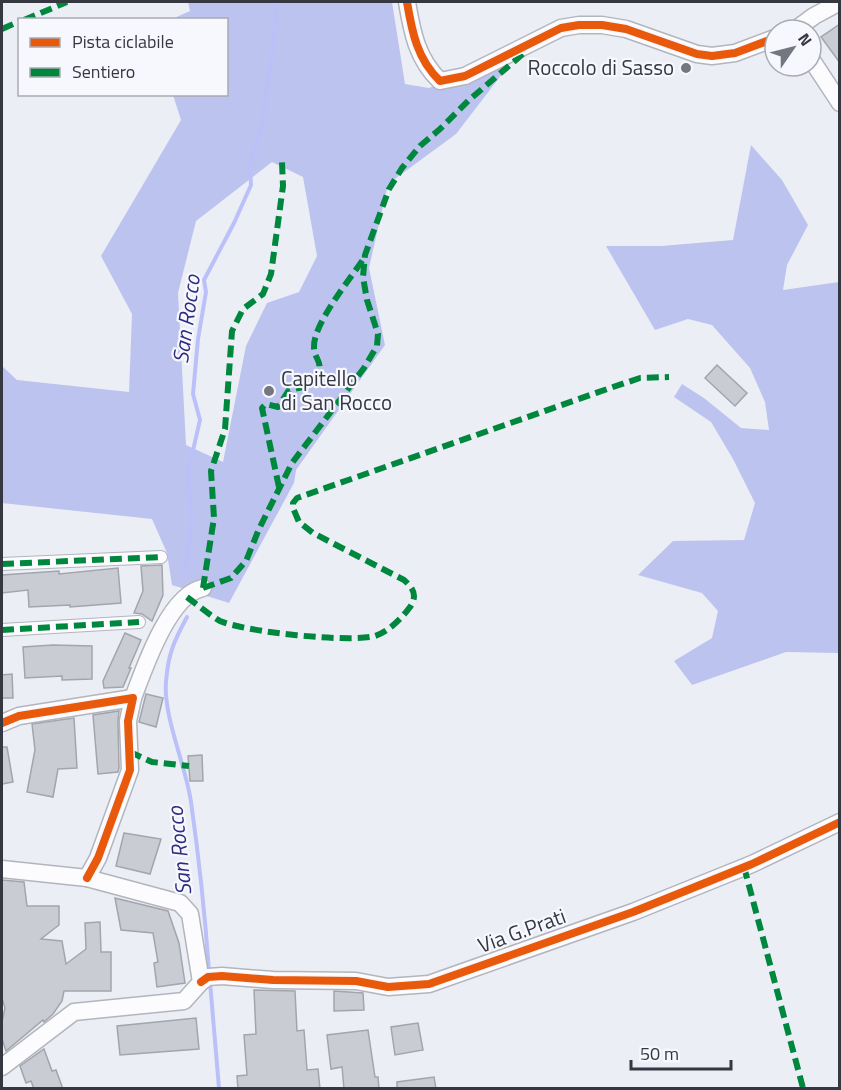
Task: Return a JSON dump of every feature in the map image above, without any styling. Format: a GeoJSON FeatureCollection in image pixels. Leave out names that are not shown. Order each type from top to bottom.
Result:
{"type":"FeatureCollection","features":[{"type":"Feature","properties":{"kind":"street"},"geometry":{"type":"LineString","coordinates":[[407,2],[418,51],[431,72],[440,81],[465,76],[561,28],[602,25],[626,29],[697,54],[712,56],[743,51],[763,43]]}},
{"type":"Feature","properties":{"kind":"street"},"geometry":{"type":"LineString","coordinates":[[811,18],[840,2]]}},
{"type":"Feature","properties":{"kind":"street"},"geometry":{"type":"LineString","coordinates":[[823,78],[840,104]]}},
{"type":"Feature","properties":{"kind":"street"},"geometry":{"type":"LineString","coordinates":[[2,564],[161,557]]}},
{"type":"Feature","properties":{"kind":"street"},"geometry":{"type":"LineString","coordinates":[[87,878],[98,858],[130,770],[128,721],[133,698],[171,614],[183,600],[203,588]]}},
{"type":"Feature","properties":{"kind":"street"},"geometry":{"type":"LineString","coordinates":[[2,630],[139,622]]}},
{"type":"Feature","properties":{"kind":"street"},"geometry":{"type":"LineString","coordinates":[[2,723],[19,716],[133,698]]}},
{"type":"Feature","properties":{"kind":"street","name":"Via G.Prati"},"geometry":{"type":"LineString","coordinates":[[211,978],[356,981],[388,987],[429,984],[633,912],[752,864],[840,822]]}},
{"type":"Feature","properties":{"kind":"street"},"geometry":{"type":"LineString","coordinates":[[2,869],[87,878],[180,903],[190,914],[211,978],[184,1001],[74,1012],[2,1067]]}},
{"type":"Feature","properties":{"kind":"shaded area"},"geometry":{"type":"Polygon","coordinates":[[[188,2],[392,2],[405,84],[429,88],[519,52],[456,134],[388,184],[369,268],[385,345],[296,470],[294,483],[229,603],[172,585],[167,553],[152,519],[2,503],[2,366],[17,380],[129,392],[132,314],[101,256],[181,120],[173,96],[228,96],[228,18],[174,18],[190,11],[188,2]],[[272,162],[196,221],[178,293],[186,445],[223,462],[246,346],[267,303],[299,292],[317,256],[303,177],[272,162]]]}},
{"type":"Feature","properties":{"kind":"shaded area"},"geometry":{"type":"Polygon","coordinates":[[[751,145],[782,180],[808,225],[787,265],[783,290],[839,282],[839,653],[786,652],[692,685],[674,661],[712,638],[718,611],[702,593],[638,575],[673,541],[744,540],[755,503],[711,422],[674,397],[682,384],[704,398],[741,428],[769,430],[765,402],[750,368],[712,325],[688,319],[655,330],[606,246],[661,246],[733,240],[751,145]]]}},
{"type":"Feature","properties":{"kind":"building"},"geometry":{"type":"Polygon","coordinates":[[[840,24],[840,63],[823,40],[823,36],[840,24]]]}},
{"type":"Feature","properties":{"kind":"building"},"geometry":{"type":"Polygon","coordinates":[[[717,365],[747,393],[735,406],[705,378],[717,365]]]}},
{"type":"Feature","properties":{"kind":"building"},"geometry":{"type":"Polygon","coordinates":[[[162,565],[163,595],[152,621],[142,614],[134,613],[143,591],[141,566],[162,565]]]}},
{"type":"Feature","properties":{"kind":"building"},"geometry":{"type":"Polygon","coordinates":[[[118,568],[121,603],[29,607],[28,590],[2,593],[2,575],[59,571],[59,574],[118,568]]]}},
{"type":"Feature","properties":{"kind":"building"},"geometry":{"type":"Polygon","coordinates":[[[125,633],[141,640],[129,668],[131,668],[123,687],[104,688],[103,681],[125,633]]]}},
{"type":"Feature","properties":{"kind":"building"},"geometry":{"type":"Polygon","coordinates":[[[92,646],[92,679],[62,680],[62,676],[25,678],[23,647],[92,646]]]}},
{"type":"Feature","properties":{"kind":"building"},"geometry":{"type":"Polygon","coordinates":[[[12,674],[13,698],[2,698],[2,675],[12,674]]]}},
{"type":"Feature","properties":{"kind":"building"},"geometry":{"type":"Polygon","coordinates":[[[146,694],[163,698],[156,727],[139,722],[146,694]]]}},
{"type":"Feature","properties":{"kind":"building"},"geometry":{"type":"Polygon","coordinates":[[[119,711],[118,772],[98,774],[93,715],[119,711]]]}},
{"type":"Feature","properties":{"kind":"building"},"geometry":{"type":"Polygon","coordinates":[[[74,718],[77,768],[58,769],[53,797],[27,792],[35,750],[32,724],[74,718]]]}},
{"type":"Feature","properties":{"kind":"building"},"geometry":{"type":"Polygon","coordinates":[[[2,747],[7,747],[13,782],[2,784],[2,747]]]}},
{"type":"Feature","properties":{"kind":"building"},"geometry":{"type":"Polygon","coordinates":[[[202,755],[203,781],[190,781],[188,756],[202,755]]]}},
{"type":"Feature","properties":{"kind":"building"},"geometry":{"type":"Polygon","coordinates":[[[124,833],[161,839],[150,874],[116,866],[124,833]]]}},
{"type":"Feature","properties":{"kind":"building"},"geometry":{"type":"Polygon","coordinates":[[[2,880],[24,882],[27,906],[59,906],[59,925],[41,939],[62,941],[66,964],[86,949],[85,923],[100,922],[101,952],[111,952],[111,991],[64,991],[62,1001],[53,1014],[6,1051],[2,1039],[5,1008],[2,998],[2,880]]]}},
{"type":"Feature","properties":{"kind":"building"},"geometry":{"type":"Polygon","coordinates":[[[115,898],[168,911],[179,943],[185,983],[157,987],[154,963],[158,962],[153,933],[121,930],[115,898]]]}},
{"type":"Feature","properties":{"kind":"building"},"geometry":{"type":"Polygon","coordinates":[[[254,990],[295,991],[297,1031],[304,1030],[307,1070],[318,1069],[320,1089],[238,1089],[237,1076],[247,1075],[244,1035],[256,1034],[254,990]]]}},
{"type":"Feature","properties":{"kind":"building"},"geometry":{"type":"Polygon","coordinates":[[[334,991],[363,993],[364,1010],[334,1011],[334,991]]]}},
{"type":"Feature","properties":{"kind":"building"},"geometry":{"type":"Polygon","coordinates":[[[196,1018],[199,1049],[120,1055],[117,1026],[196,1018]]]}},
{"type":"Feature","properties":{"kind":"building"},"geometry":{"type":"Polygon","coordinates":[[[418,1023],[423,1050],[395,1055],[391,1027],[418,1023]]]}},
{"type":"Feature","properties":{"kind":"building"},"geometry":{"type":"Polygon","coordinates":[[[368,1030],[379,1089],[344,1089],[342,1067],[331,1069],[327,1035],[368,1030]]]}},
{"type":"Feature","properties":{"kind":"building"},"geometry":{"type":"Polygon","coordinates":[[[44,1049],[52,1071],[56,1070],[63,1089],[34,1089],[31,1081],[26,1083],[20,1066],[44,1049]]]}},
{"type":"Feature","properties":{"kind":"building"},"geometry":{"type":"Polygon","coordinates":[[[434,1077],[436,1089],[397,1089],[397,1082],[434,1077]]]}},
{"type":"Feature","properties":{"kind":"waterway","name":"San Rocco"},"geometry":{"type":"LineString","coordinates":[[183,577],[189,548],[191,515],[188,472],[200,420],[193,394],[198,339],[206,292],[204,280],[251,185],[250,166],[261,129],[277,2]]}},
{"type":"Feature","properties":{"kind":"waterway","name":"San Rocco"},"geometry":{"type":"LineString","coordinates":[[187,617],[170,655],[166,695],[171,725],[191,802],[202,886],[209,971]]}},
{"type":"Feature","properties":{"kind":"waterway","name":"San Rocco"},"geometry":{"type":"LineString","coordinates":[[210,982],[219,1088]]}},
{"type":"Feature","properties":{"kind":"marked path"},"geometry":{"type":"LineString","coordinates":[[29,18],[67,2]]}},
{"type":"Feature","properties":{"kind":"marked path"},"geometry":{"type":"LineString","coordinates":[[2,29],[18,22]]}},
{"type":"Feature","properties":{"kind":"marked path"},"geometry":{"type":"LineString","coordinates":[[203,588],[231,578],[246,561],[259,529],[292,463],[364,368],[377,346],[378,334],[367,300],[363,277],[365,255],[389,189],[420,146],[524,53]]}},
{"type":"Feature","properties":{"kind":"marked path"},"geometry":{"type":"LineString","coordinates":[[203,588],[214,518],[211,471],[225,429],[232,331],[243,309],[263,294],[271,274],[283,186],[282,162]]}},
{"type":"Feature","properties":{"kind":"marked path"},"geometry":{"type":"LineString","coordinates":[[279,487],[262,408],[266,404],[278,407],[289,390],[304,387],[319,374],[314,347],[315,337],[334,301],[364,258]]}},
{"type":"Feature","properties":{"kind":"marked path"},"geometry":{"type":"LineString","coordinates":[[187,597],[220,621],[251,629],[343,638],[362,638],[380,634],[403,616],[410,607],[414,599],[412,589],[404,580],[313,533],[299,522],[293,508],[293,503],[297,498],[640,378],[669,377]]}},
{"type":"Feature","properties":{"kind":"marked path"},"geometry":{"type":"LineString","coordinates":[[2,564],[161,557]]}},
{"type":"Feature","properties":{"kind":"marked path"},"geometry":{"type":"LineString","coordinates":[[2,630],[139,622]]}},
{"type":"Feature","properties":{"kind":"marked path"},"geometry":{"type":"LineString","coordinates":[[130,752],[152,762],[189,766]]}},
{"type":"Feature","properties":{"kind":"marked path"},"geometry":{"type":"LineString","coordinates":[[744,867],[803,1088]]}},
{"type":"Feature","properties":{"kind":"cycle path"},"geometry":{"type":"LineString","coordinates":[[407,2],[421,54],[432,73],[440,81],[465,76],[561,28],[579,25],[602,25],[626,29],[697,54],[712,56],[735,53],[763,42]]}},
{"type":"Feature","properties":{"kind":"cycle path"},"geometry":{"type":"LineString","coordinates":[[2,723],[19,716],[133,698],[128,721],[130,770],[98,858],[87,878]]}},
{"type":"Feature","properties":{"kind":"cycle path"},"geometry":{"type":"LineString","coordinates":[[201,982],[208,977],[222,976],[273,980],[356,981],[388,987],[429,984],[633,912],[752,864],[840,822]]}},
{"type":"Feature","properties":{"kind":"place","name":"Roccolo di Sasso"},"geometry":{"type":"Point","coordinates":[686,68]}},
{"type":"Feature","properties":{"kind":"place","name":"Capitello di San Rocco"},"geometry":{"type":"Point","coordinates":[269,391]}}]}
